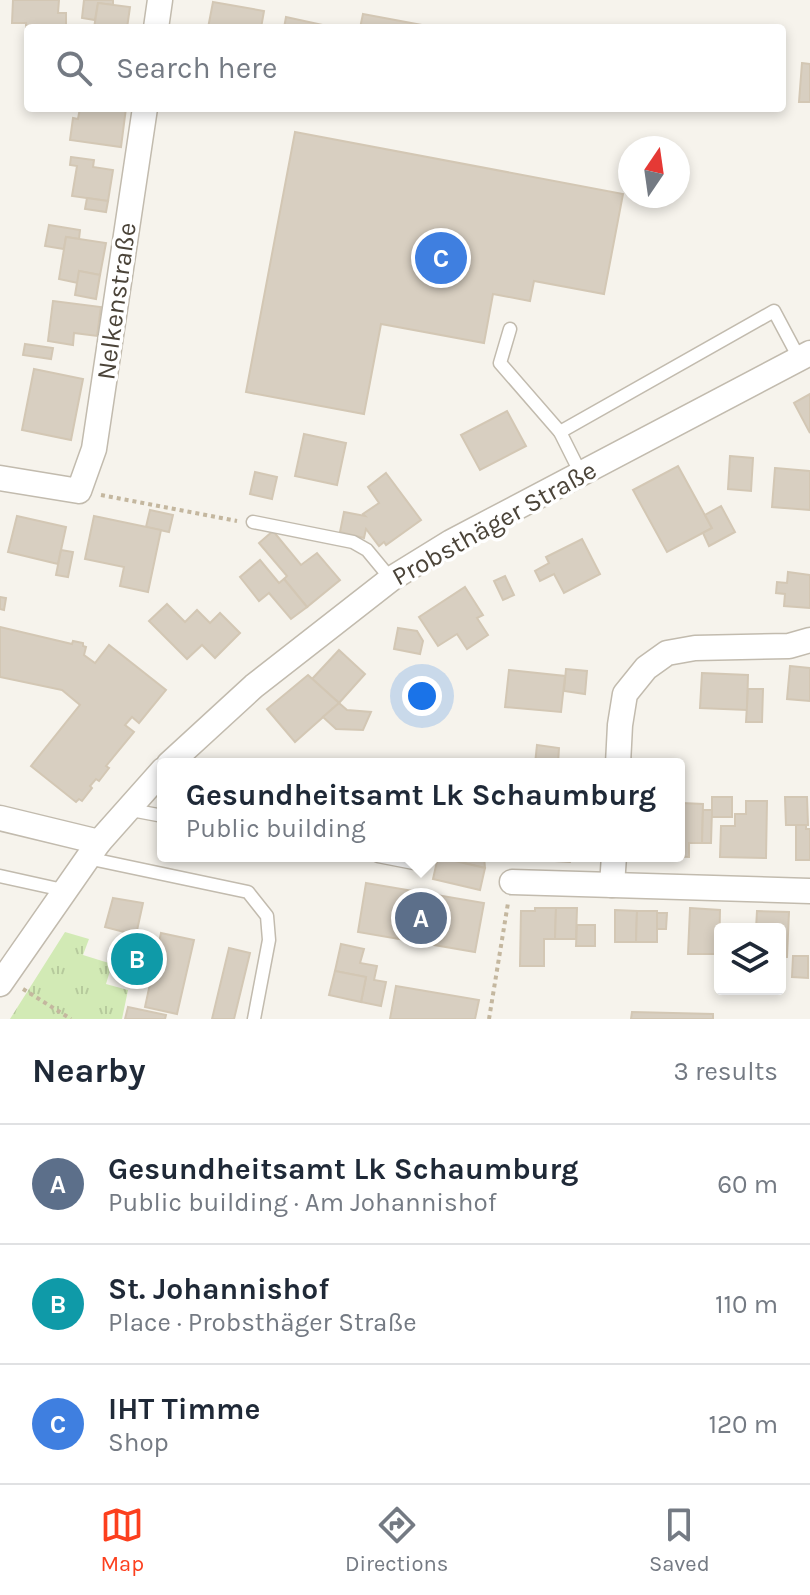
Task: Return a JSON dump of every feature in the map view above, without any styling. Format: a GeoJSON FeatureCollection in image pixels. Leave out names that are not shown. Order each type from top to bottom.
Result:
{"type":"FeatureCollection","features":[{"type":"Feature","properties":{"kind":"street"},"geometry":{"type":"LineString","coordinates":[[157,24],[160,0]]}},
{"type":"Feature","properties":{"kind":"street","name":"Nelkenstraße"},"geometry":{"type":"LineString","coordinates":[[79,491],[94,449],[144,112]]}},
{"type":"Feature","properties":{"kind":"street","name":"Probsthäger Straße"},"geometry":{"type":"LineString","coordinates":[[176,758],[254,686],[391,579],[451,542],[805,355]]}},
{"type":"Feature","properties":{"kind":"street"},"geometry":{"type":"LineString","coordinates":[[0,478],[79,491]]}},
{"type":"Feature","properties":{"kind":"street"},"geometry":{"type":"LineString","coordinates":[[618,758],[625,694],[646,668],[667,653],[695,648],[789,646],[810,640]]}},
{"type":"Feature","properties":{"kind":"street"},"geometry":{"type":"LineString","coordinates":[[2,980],[93,850],[157,776]]}},
{"type":"Feature","properties":{"kind":"street"},"geometry":{"type":"LineString","coordinates":[[0,818],[93,850]]}},
{"type":"Feature","properties":{"kind":"street"},"geometry":{"type":"LineString","coordinates":[[612,885],[614,862]]}},
{"type":"Feature","properties":{"kind":"street"},"geometry":{"type":"LineString","coordinates":[[512,882],[810,891]]}},
{"type":"Feature","properties":{"kind":"lane"},"geometry":{"type":"LineString","coordinates":[[560,432],[774,311],[805,355]]}},
{"type":"Feature","properties":{"kind":"lane"},"geometry":{"type":"LineString","coordinates":[[510,329],[500,363],[560,432],[581,474]]}},
{"type":"Feature","properties":{"kind":"lane"},"geometry":{"type":"LineString","coordinates":[[253,522],[353,542],[367,550],[391,579]]}},
{"type":"Feature","properties":{"kind":"lane"},"geometry":{"type":"LineString","coordinates":[[126,809],[157,815]]}},
{"type":"Feature","properties":{"kind":"lane"},"geometry":{"type":"LineString","coordinates":[[93,850],[248,892],[267,916],[269,940],[254,1019]]}},
{"type":"Feature","properties":{"kind":"lane"},"geometry":{"type":"LineString","coordinates":[[409,862],[419,864]]}},
{"type":"Feature","properties":{"kind":"lane"},"geometry":{"type":"LineString","coordinates":[[0,876],[63,890]]}},
{"type":"Feature","properties":{"kind":"path"},"geometry":{"type":"LineString","coordinates":[[79,491],[253,522]]}},
{"type":"Feature","properties":{"kind":"path"},"geometry":{"type":"LineString","coordinates":[[489,1019],[512,882]]}},
{"type":"Feature","properties":{"kind":"path"},"geometry":{"type":"LineString","coordinates":[[2,980],[71,1019]]}},
{"type":"Feature","properties":{"kind":"green space"},"geometry":{"type":"Polygon","coordinates":[[[65,932],[89,939],[83,955],[112,964],[106,984],[128,990],[122,1019],[10,1019],[65,932]]]}},
{"type":"Feature","properties":{"kind":"building"},"geometry":{"type":"Polygon","coordinates":[[[13,0],[59,0],[58,13],[66,13],[66,24],[12,23],[13,0]]]}},
{"type":"Feature","properties":{"kind":"building"},"geometry":{"type":"Polygon","coordinates":[[[84,0],[113,0],[113,5],[98,3],[95,20],[82,18],[84,0]]]}},
{"type":"Feature","properties":{"kind":"building"},"geometry":{"type":"Polygon","coordinates":[[[213,2],[264,11],[262,24],[209,24],[213,2]]]}},
{"type":"Feature","properties":{"kind":"building"},"geometry":{"type":"Polygon","coordinates":[[[98,3],[130,7],[128,24],[95,24],[98,3]]]}},
{"type":"Feature","properties":{"kind":"building"},"geometry":{"type":"Polygon","coordinates":[[[363,14],[417,24],[361,24],[363,14]]]}},
{"type":"Feature","properties":{"kind":"building"},"geometry":{"type":"Polygon","coordinates":[[[286,17],[318,24],[285,24],[286,17]]]}},
{"type":"Feature","properties":{"kind":"building"},"geometry":{"type":"Polygon","coordinates":[[[802,63],[810,64],[810,102],[799,102],[802,63]]]}},
{"type":"Feature","properties":{"kind":"building"},"geometry":{"type":"Polygon","coordinates":[[[79,112],[125,112],[121,147],[70,140],[73,118],[78,119],[79,112]]]}},
{"type":"Feature","properties":{"kind":"building"},"geometry":{"type":"Polygon","coordinates":[[[295,132],[618,193],[620,208],[604,294],[534,281],[530,301],[493,294],[484,343],[381,324],[364,414],[246,392],[295,132]]]}},
{"type":"Feature","properties":{"kind":"building"},"geometry":{"type":"Polygon","coordinates":[[[71,157],[94,160],[93,167],[113,170],[108,201],[72,196],[77,166],[70,165],[71,157]]]}},
{"type":"Feature","properties":{"kind":"building"},"geometry":{"type":"Polygon","coordinates":[[[87,198],[108,201],[106,212],[85,209],[87,198]]]}},
{"type":"Feature","properties":{"kind":"building"},"geometry":{"type":"Polygon","coordinates":[[[49,225],[80,230],[79,239],[66,237],[64,249],[45,246],[49,225]]]}},
{"type":"Feature","properties":{"kind":"building"},"geometry":{"type":"Polygon","coordinates":[[[66,237],[106,243],[100,275],[79,271],[78,283],[59,279],[66,237]]]}},
{"type":"Feature","properties":{"kind":"building"},"geometry":{"type":"Polygon","coordinates":[[[79,271],[100,275],[96,299],[75,295],[79,271]]]}},
{"type":"Feature","properties":{"kind":"building"},"geometry":{"type":"Polygon","coordinates":[[[53,301],[101,307],[97,336],[74,333],[73,345],[48,341],[53,301]]]}},
{"type":"Feature","properties":{"kind":"building"},"geometry":{"type":"Polygon","coordinates":[[[25,344],[53,348],[51,359],[23,355],[25,344]]]}},
{"type":"Feature","properties":{"kind":"building"},"geometry":{"type":"Polygon","coordinates":[[[34,369],[83,379],[71,440],[22,430],[34,369]]]}},
{"type":"Feature","properties":{"kind":"building"},"geometry":{"type":"Polygon","coordinates":[[[810,394],[810,433],[794,403],[810,394]]]}},
{"type":"Feature","properties":{"kind":"building"},"geometry":{"type":"Polygon","coordinates":[[[507,411],[526,446],[480,470],[461,435],[507,411]]]}},
{"type":"Feature","properties":{"kind":"building"},"geometry":{"type":"Polygon","coordinates":[[[304,434],[346,443],[337,485],[295,476],[304,434]]]}},
{"type":"Feature","properties":{"kind":"building"},"geometry":{"type":"Polygon","coordinates":[[[730,456],[753,458],[751,491],[728,489],[730,456]]]}},
{"type":"Feature","properties":{"kind":"building"},"geometry":{"type":"Polygon","coordinates":[[[678,466],[712,528],[667,552],[633,490],[678,466]]]}},
{"type":"Feature","properties":{"kind":"building"},"geometry":{"type":"Polygon","coordinates":[[[775,468],[810,471],[810,510],[772,507],[775,468]]]}},
{"type":"Feature","properties":{"kind":"building"},"geometry":{"type":"Polygon","coordinates":[[[255,472],[277,477],[272,499],[250,494],[255,472]]]}},
{"type":"Feature","properties":{"kind":"building"},"geometry":{"type":"Polygon","coordinates":[[[386,473],[421,520],[386,545],[384,542],[379,546],[366,529],[364,538],[340,532],[344,512],[365,516],[363,514],[379,503],[368,487],[386,473]]]}},
{"type":"Feature","properties":{"kind":"building"},"geometry":{"type":"Polygon","coordinates":[[[721,506],[735,532],[709,546],[703,533],[712,528],[705,515],[721,506]]]}},
{"type":"Feature","properties":{"kind":"building"},"geometry":{"type":"Polygon","coordinates":[[[150,510],[173,515],[169,532],[146,527],[150,510]]]}},
{"type":"Feature","properties":{"kind":"building"},"geometry":{"type":"Polygon","coordinates":[[[17,516],[66,527],[58,564],[8,552],[17,516]]]}},
{"type":"Feature","properties":{"kind":"building"},"geometry":{"type":"Polygon","coordinates":[[[94,516],[161,530],[148,592],[120,586],[124,567],[85,559],[94,516]]]}},
{"type":"Feature","properties":{"kind":"building"},"geometry":{"type":"Polygon","coordinates":[[[273,531],[301,565],[317,553],[340,580],[307,607],[284,579],[287,576],[259,543],[273,531]]]}},
{"type":"Feature","properties":{"kind":"building"},"geometry":{"type":"Polygon","coordinates":[[[582,539],[600,574],[564,593],[554,574],[540,581],[535,571],[549,563],[546,557],[582,539]]]}},
{"type":"Feature","properties":{"kind":"building"},"geometry":{"type":"Polygon","coordinates":[[[61,550],[73,552],[68,577],[56,575],[61,550]]]}},
{"type":"Feature","properties":{"kind":"building"},"geometry":{"type":"Polygon","coordinates":[[[260,560],[279,583],[284,579],[307,607],[291,619],[269,593],[259,601],[240,577],[260,560]]]}},
{"type":"Feature","properties":{"kind":"building"},"geometry":{"type":"Polygon","coordinates":[[[788,572],[810,575],[810,608],[784,606],[785,594],[776,593],[777,582],[787,583],[788,572]]]}},
{"type":"Feature","properties":{"kind":"building"},"geometry":{"type":"Polygon","coordinates":[[[505,576],[514,595],[503,600],[494,581],[505,576]]]}},
{"type":"Feature","properties":{"kind":"building"},"geometry":{"type":"Polygon","coordinates":[[[465,587],[483,615],[477,618],[488,635],[467,649],[457,634],[438,646],[419,617],[465,587]]]}},
{"type":"Feature","properties":{"kind":"building"},"geometry":{"type":"Polygon","coordinates":[[[0,597],[6,598],[4,610],[0,609],[0,597]]]}},
{"type":"Feature","properties":{"kind":"building"},"geometry":{"type":"Polygon","coordinates":[[[167,604],[185,622],[197,610],[210,623],[220,613],[240,633],[215,658],[202,645],[187,659],[149,621],[167,604]]]}},
{"type":"Feature","properties":{"kind":"building"},"geometry":{"type":"Polygon","coordinates":[[[0,627],[72,644],[73,641],[83,643],[86,647],[84,655],[95,663],[109,645],[166,690],[139,723],[132,717],[125,725],[134,732],[106,766],[109,768],[99,781],[96,779],[90,786],[92,788],[82,801],[79,799],[76,802],[31,766],[80,705],[62,690],[0,677],[0,627]]]}},
{"type":"Feature","properties":{"kind":"building"},"geometry":{"type":"Polygon","coordinates":[[[398,628],[417,631],[423,641],[420,654],[394,649],[398,628]]]}},
{"type":"Feature","properties":{"kind":"building"},"geometry":{"type":"Polygon","coordinates":[[[339,650],[365,674],[339,703],[312,679],[339,650]]]}},
{"type":"Feature","properties":{"kind":"building"},"geometry":{"type":"Polygon","coordinates":[[[790,666],[810,668],[810,701],[787,699],[790,666]]]}},
{"type":"Feature","properties":{"kind":"building"},"geometry":{"type":"Polygon","coordinates":[[[566,669],[587,671],[585,694],[564,691],[566,669]]]}},
{"type":"Feature","properties":{"kind":"building"},"geometry":{"type":"Polygon","coordinates":[[[509,670],[565,676],[561,712],[505,707],[509,670]]]}},
{"type":"Feature","properties":{"kind":"building"},"geometry":{"type":"Polygon","coordinates":[[[702,673],[748,675],[747,710],[700,708],[702,673]]]}},
{"type":"Feature","properties":{"kind":"building"},"geometry":{"type":"Polygon","coordinates":[[[308,675],[339,703],[295,742],[267,709],[308,675]]]}},
{"type":"Feature","properties":{"kind":"building"},"geometry":{"type":"Polygon","coordinates":[[[748,689],[763,689],[762,722],[746,722],[748,689]]]}},
{"type":"Feature","properties":{"kind":"building"},"geometry":{"type":"Polygon","coordinates":[[[339,703],[347,710],[371,712],[363,730],[336,729],[323,717],[339,703]]]}},
{"type":"Feature","properties":{"kind":"building"},"geometry":{"type":"Polygon","coordinates":[[[537,745],[559,748],[558,758],[536,758],[537,745]]]}},
{"type":"Feature","properties":{"kind":"building"},"geometry":{"type":"Polygon","coordinates":[[[712,797],[732,797],[732,817],[712,817],[712,797]]]}},
{"type":"Feature","properties":{"kind":"building"},"geometry":{"type":"Polygon","coordinates":[[[785,797],[807,797],[808,825],[786,825],[785,797]]]}},
{"type":"Feature","properties":{"kind":"building"},"geometry":{"type":"Polygon","coordinates":[[[746,801],[767,801],[766,858],[720,857],[721,826],[735,826],[735,814],[746,814],[746,801]]]}},
{"type":"Feature","properties":{"kind":"building"},"geometry":{"type":"Polygon","coordinates":[[[685,803],[703,804],[702,843],[689,843],[689,857],[685,857],[685,803]]]}},
{"type":"Feature","properties":{"kind":"building"},"geometry":{"type":"Polygon","coordinates":[[[703,810],[712,810],[711,843],[702,843],[703,810]]]}},
{"type":"Feature","properties":{"kind":"building"},"geometry":{"type":"Polygon","coordinates":[[[796,825],[806,825],[806,829],[810,829],[810,860],[796,860],[796,825]]]}},
{"type":"Feature","properties":{"kind":"building"},"geometry":{"type":"Polygon","coordinates":[[[437,862],[459,862],[485,868],[480,890],[433,879],[437,862]]]}},
{"type":"Feature","properties":{"kind":"building"},"geometry":{"type":"Polygon","coordinates":[[[460,862],[484,862],[485,868],[460,862]]]}},
{"type":"Feature","properties":{"kind":"building"},"geometry":{"type":"Polygon","coordinates":[[[366,883],[484,903],[475,952],[358,932],[366,883]]]}},
{"type":"Feature","properties":{"kind":"building"},"geometry":{"type":"Polygon","coordinates":[[[113,898],[143,903],[136,935],[105,927],[113,898]]]}},
{"type":"Feature","properties":{"kind":"building"},"geometry":{"type":"Polygon","coordinates":[[[535,908],[556,908],[555,939],[544,939],[544,966],[520,966],[521,911],[535,911],[535,908]]]}},
{"type":"Feature","properties":{"kind":"building"},"geometry":{"type":"Polygon","coordinates":[[[556,908],[577,908],[576,939],[555,939],[556,908]]]}},
{"type":"Feature","properties":{"kind":"building"},"geometry":{"type":"Polygon","coordinates":[[[690,908],[720,910],[720,923],[714,923],[714,954],[688,954],[690,908]]]}},
{"type":"Feature","properties":{"kind":"building"},"geometry":{"type":"Polygon","coordinates":[[[615,910],[637,911],[636,942],[615,942],[615,910]]]}},
{"type":"Feature","properties":{"kind":"building"},"geometry":{"type":"Polygon","coordinates":[[[637,911],[657,911],[657,942],[636,942],[637,911]]]}},
{"type":"Feature","properties":{"kind":"building"},"geometry":{"type":"Polygon","coordinates":[[[757,911],[789,912],[787,957],[786,923],[756,923],[757,911]]]}},
{"type":"Feature","properties":{"kind":"building"},"geometry":{"type":"Polygon","coordinates":[[[657,913],[667,913],[666,929],[657,929],[657,913]]]}},
{"type":"Feature","properties":{"kind":"building"},"geometry":{"type":"Polygon","coordinates":[[[577,925],[595,925],[595,946],[576,946],[577,925]]]}},
{"type":"Feature","properties":{"kind":"building"},"geometry":{"type":"Polygon","coordinates":[[[161,933],[194,940],[177,1014],[145,1007],[161,933]]]}},
{"type":"Feature","properties":{"kind":"building"},"geometry":{"type":"Polygon","coordinates":[[[341,944],[364,949],[360,963],[377,966],[374,980],[386,982],[381,1006],[361,1002],[366,977],[335,971],[341,944]]]}},
{"type":"Feature","properties":{"kind":"building"},"geometry":{"type":"Polygon","coordinates":[[[127,946],[151,951],[146,972],[123,967],[127,946]]]}},
{"type":"Feature","properties":{"kind":"building"},"geometry":{"type":"Polygon","coordinates":[[[229,948],[250,953],[234,1019],[212,1019],[229,948]]]}},
{"type":"Feature","properties":{"kind":"building"},"geometry":{"type":"Polygon","coordinates":[[[793,956],[808,956],[808,978],[792,977],[793,956]]]}},
{"type":"Feature","properties":{"kind":"building"},"geometry":{"type":"Polygon","coordinates":[[[335,971],[366,977],[361,1002],[329,995],[335,971]]]}},
{"type":"Feature","properties":{"kind":"building"},"geometry":{"type":"Polygon","coordinates":[[[396,986],[479,1000],[475,1019],[390,1019],[396,986]]]}},
{"type":"Feature","properties":{"kind":"building"},"geometry":{"type":"Polygon","coordinates":[[[128,1007],[166,1015],[165,1019],[125,1019],[128,1007]]]}},
{"type":"Feature","properties":{"kind":"building"},"geometry":{"type":"Polygon","coordinates":[[[632,1012],[713,1014],[713,1019],[631,1019],[632,1012]]]}},
{"type":"Feature","properties":{"kind":"place","name":"IHT Timme"},"geometry":{"type":"Point","coordinates":[441,258]}},
{"type":"Feature","properties":{"kind":"place","name":"Gesundheitsamt Lk Schaumburg"},"geometry":{"type":"Point","coordinates":[421,918]}},
{"type":"Feature","properties":{"kind":"place","name":"St. Johannishof"},"geometry":{"type":"Point","coordinates":[137,959]}}]}
